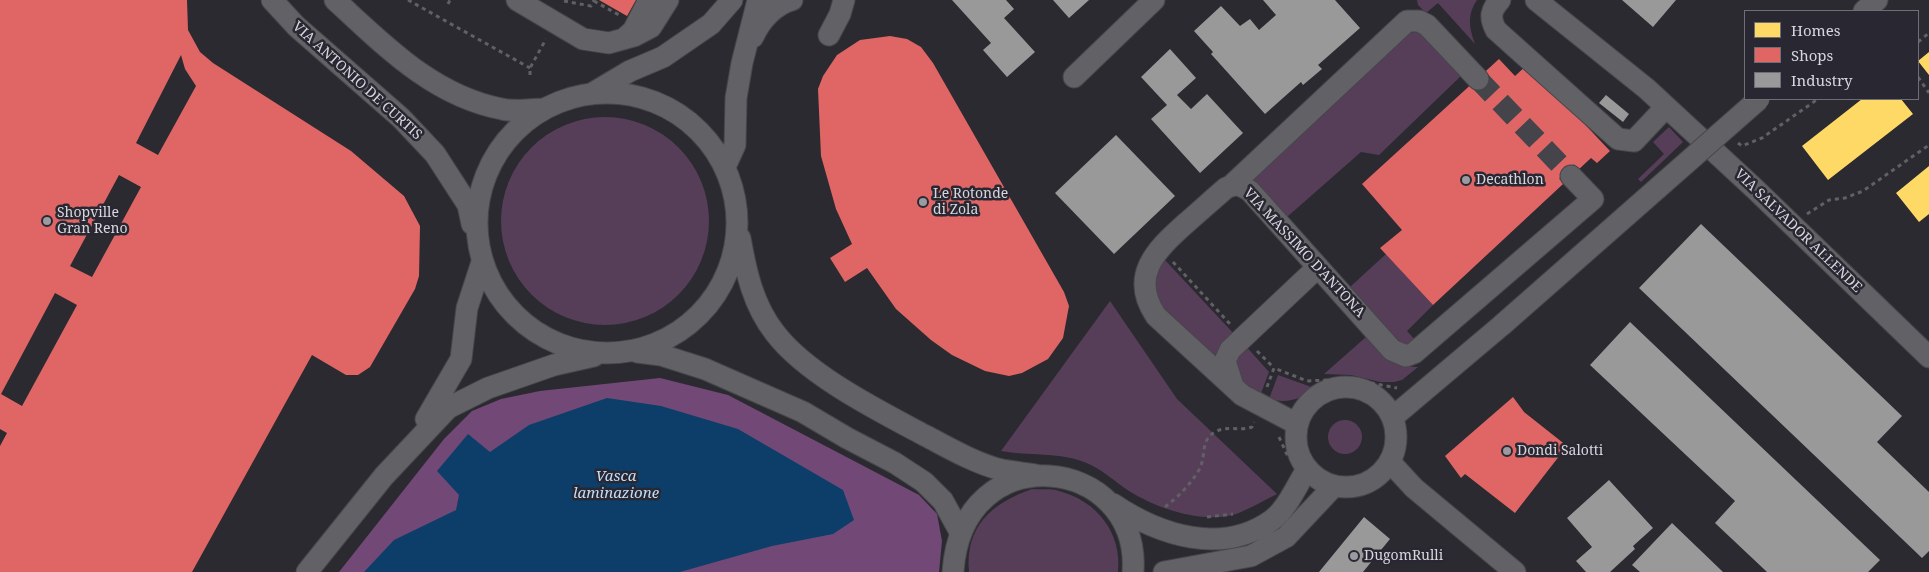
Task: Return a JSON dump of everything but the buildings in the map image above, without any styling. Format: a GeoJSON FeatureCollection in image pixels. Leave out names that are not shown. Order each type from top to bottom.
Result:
{"type":"FeatureCollection","features":[{"type":"Feature","properties":{"kind":"street","name":"VIA ANTONIO DE CURTIS"},"geometry":{"type":"LineString","coordinates":[[272,0],[296,26],[401,118],[435,154],[468,206],[479,252]]}},
{"type":"Feature","properties":{"kind":"street"},"geometry":{"type":"LineString","coordinates":[[517,0],[551,5],[583,39],[609,43],[625,39],[651,27],[668,0]]}},
{"type":"Feature","properties":{"kind":"street"},"geometry":{"type":"LineString","coordinates":[[625,39],[632,31],[649,0]]}},
{"type":"Feature","properties":{"kind":"street"},"geometry":{"type":"LineString","coordinates":[[593,93],[630,71],[663,57],[711,24],[732,0]]}},
{"type":"Feature","properties":{"kind":"street"},"geometry":{"type":"LineString","coordinates":[[725,167],[735,145],[736,98],[742,63],[758,0]]}},
{"type":"Feature","properties":{"kind":"street"},"geometry":{"type":"LineString","coordinates":[[742,63],[757,28],[779,4],[792,0]]}},
{"type":"Feature","properties":{"kind":"street"},"geometry":{"type":"LineString","coordinates":[[829,36],[840,14],[844,0]]}},
{"type":"Feature","properties":{"kind":"street"},"geometry":{"type":"LineString","coordinates":[[1074,76],[1154,0]]}},
{"type":"Feature","properties":{"kind":"street"},"geometry":{"type":"LineString","coordinates":[[1500,0],[1491,13],[1491,21],[1496,30],[1618,139],[1634,141],[1666,107]]}},
{"type":"Feature","properties":{"kind":"street","name":"VIA SALVADOR ALLENDE"},"geometry":{"type":"LineString","coordinates":[[1536,0],[1666,107],[1929,357]]}},
{"type":"Feature","properties":{"kind":"street"},"geometry":{"type":"LineString","coordinates":[[1865,10],[1877,0]]}},
{"type":"Feature","properties":{"kind":"street"},"geometry":{"type":"LineString","coordinates":[[342,3],[416,72],[461,98],[503,110],[544,109]]}},
{"type":"Feature","properties":{"kind":"street"},"geometry":{"type":"LineString","coordinates":[[1233,184],[1407,21],[1420,21],[1427,25],[1478,79]]}},
{"type":"Feature","properties":{"kind":"street"},"geometry":{"type":"LineString","coordinates":[[401,457],[442,394],[461,359],[469,299],[479,252],[476,217],[480,190],[489,166],[503,143],[515,130],[544,109],[568,98],[593,93],[616,93],[639,96],[660,104],[680,115],[698,130],[713,147],[725,167],[732,185],[750,287],[770,326],[790,352],[808,366],[891,417],[964,456],[998,469],[1036,475],[1061,476],[1084,484],[1134,518],[1162,531],[1193,538],[1222,539],[1242,534],[1273,520],[1299,467],[1299,456],[1295,440],[1297,424],[1303,410],[1313,398],[1327,390],[1342,386],[1358,388],[1373,394],[1385,404],[1393,418],[1397,432],[1396,448],[1390,462],[1382,472],[1366,483],[1347,487],[1334,486],[1319,480],[1299,467]]}},
{"type":"Feature","properties":{"kind":"street"},"geometry":{"type":"LineString","coordinates":[[1393,418],[1502,325],[1758,100]]}},
{"type":"Feature","properties":{"kind":"street","name":"VIA MASSIMO D'ANTONA"},"geometry":{"type":"LineString","coordinates":[[1297,424],[1250,400],[1156,316],[1148,304],[1145,278],[1158,248],[1226,188],[1233,184],[1242,186],[1250,191],[1392,350],[1399,355],[1406,356],[1414,353],[1593,199],[1571,176]]}},
{"type":"Feature","properties":{"kind":"street"},"geometry":{"type":"LineString","coordinates":[[630,352],[651,346],[672,336],[691,323],[706,308],[720,289],[730,269],[736,247],[738,225]]}},
{"type":"Feature","properties":{"kind":"street"},"geometry":{"type":"LineString","coordinates":[[479,252],[495,291],[516,317],[542,336],[572,349],[604,354]]}},
{"type":"Feature","properties":{"kind":"street"},"geometry":{"type":"LineString","coordinates":[[1233,386],[1226,371],[1226,361],[1230,350],[1318,268]]}},
{"type":"Feature","properties":{"kind":"street"},"geometry":{"type":"LineString","coordinates":[[307,572],[401,457],[448,408],[488,388],[554,365],[604,354],[630,352],[660,355],[705,369],[803,412],[924,482],[943,501],[960,532]]}},
{"type":"Feature","properties":{"kind":"street"},"geometry":{"type":"LineString","coordinates":[[1390,462],[1414,488],[1515,572]]}},
{"type":"Feature","properties":{"kind":"street"},"geometry":{"type":"LineString","coordinates":[[953,572],[960,532],[972,510],[990,493],[1012,481],[1036,475]]}},
{"type":"Feature","properties":{"kind":"street"},"geometry":{"type":"LineString","coordinates":[[1164,572],[1251,556],[1263,551],[1286,537],[1334,486]]}},
{"type":"Feature","properties":{"kind":"street"},"geometry":{"type":"LineString","coordinates":[[1104,498],[1120,516],[1130,537],[1134,560],[1133,572]]}},
{"type":"Feature","properties":{"kind":"path"},"geometry":{"type":"LineString","coordinates":[[408,0],[530,68]]}},
{"type":"Feature","properties":{"kind":"path"},"geometry":{"type":"LineString","coordinates":[[551,5],[591,6],[594,1],[620,16]]}},
{"type":"Feature","properties":{"kind":"path"},"geometry":{"type":"LineString","coordinates":[[1919,41],[1929,33]]}},
{"type":"Feature","properties":{"kind":"path"},"geometry":{"type":"LineString","coordinates":[[530,75],[530,68],[547,38]]}},
{"type":"Feature","properties":{"kind":"path"},"geometry":{"type":"LineString","coordinates":[[1919,78],[1929,93]]}},
{"type":"Feature","properties":{"kind":"path"},"geometry":{"type":"LineString","coordinates":[[1731,138],[1742,146],[1762,138],[1817,100]]}},
{"type":"Feature","properties":{"kind":"path"},"geometry":{"type":"LineString","coordinates":[[1791,224],[1829,200],[1845,198],[1863,191],[1929,145]]}},
{"type":"Feature","properties":{"kind":"path"},"geometry":{"type":"LineString","coordinates":[[1173,261],[1231,324]]}},
{"type":"Feature","properties":{"kind":"path"},"geometry":{"type":"LineString","coordinates":[[1255,350],[1274,368],[1307,381],[1350,378]]}},
{"type":"Feature","properties":{"kind":"path"},"geometry":{"type":"LineString","coordinates":[[1266,390],[1274,368]]}},
{"type":"Feature","properties":{"kind":"path"},"geometry":{"type":"LineString","coordinates":[[1165,507],[1179,496],[1199,469],[1204,458],[1203,445],[1209,436],[1219,430],[1242,431],[1252,428],[1256,415]]}},
{"type":"Feature","properties":{"kind":"path"},"geometry":{"type":"LineString","coordinates":[[1276,432],[1299,467]]}},
{"type":"Feature","properties":{"kind":"path"},"geometry":{"type":"LineString","coordinates":[[1159,505],[1172,510]]}},
{"type":"Feature","properties":{"kind":"path"},"geometry":{"type":"LineString","coordinates":[[1205,517],[1235,514]]}},
{"type":"Feature","properties":{"kind":"shaded area"},"geometry":{"type":"Polygon","coordinates":[[[1417,0],[1477,0],[1470,16],[1471,32],[1475,44],[1438,3],[1426,13],[1418,5],[1417,0]]]}},
{"type":"Feature","properties":{"kind":"shaded area"},"geometry":{"type":"Polygon","coordinates":[[[1416,32],[1423,34],[1463,74],[1379,155],[1361,152],[1287,217],[1251,178],[1408,33],[1416,32]]]}},
{"type":"Feature","properties":{"kind":"shaded area"},"geometry":{"type":"Polygon","coordinates":[[[605,117],[625,119],[645,125],[671,141],[685,155],[701,181],[707,201],[709,221],[707,241],[701,261],[685,287],[671,301],[645,317],[625,323],[605,325],[585,323],[565,317],[539,301],[525,287],[509,261],[503,241],[501,221],[503,201],[509,181],[525,155],[539,141],[565,125],[585,119],[605,117]]]}},
{"type":"Feature","properties":{"kind":"shaded area"},"geometry":{"type":"Polygon","coordinates":[[[1669,127],[1683,142],[1641,182],[1638,179],[1664,154],[1653,142],[1669,127]]]}},
{"type":"Feature","properties":{"kind":"shaded area"},"geometry":{"type":"Polygon","coordinates":[[[1386,254],[1433,305],[1407,331],[1416,341],[1407,346],[1395,338],[1350,287],[1386,254]]]}},
{"type":"Feature","properties":{"kind":"shaded area"},"geometry":{"type":"Polygon","coordinates":[[[1164,259],[1235,335],[1219,365],[1182,331],[1161,305],[1156,290],[1157,275],[1164,259]]]}},
{"type":"Feature","properties":{"kind":"shaded area"},"geometry":{"type":"Polygon","coordinates":[[[1110,301],[1177,399],[1277,494],[1236,514],[1223,517],[1195,516],[1153,504],[1084,462],[1054,455],[1001,451],[1110,301]]]}},
{"type":"Feature","properties":{"kind":"shaded area"},"geometry":{"type":"Polygon","coordinates":[[[1366,337],[1394,362],[1418,367],[1402,380],[1394,382],[1380,382],[1351,375],[1324,374],[1366,337]]]}},
{"type":"Feature","properties":{"kind":"shaded area"},"geometry":{"type":"Polygon","coordinates":[[[1244,344],[1269,372],[1260,396],[1241,385],[1233,362],[1244,344]]]}},
{"type":"Feature","properties":{"kind":"shaded area"},"geometry":{"type":"Polygon","coordinates":[[[1278,375],[1317,389],[1294,400],[1269,399],[1278,375]]]}},
{"type":"Feature","properties":{"kind":"shaded area","name":"Vasca laminazione"},"geometry":{"type":"Polygon","coordinates":[[[660,378],[728,395],[919,495],[937,514],[942,541],[939,572],[339,572],[444,439],[472,411],[501,399],[540,391],[660,378]]]}},
{"type":"Feature","properties":{"kind":"shaded area"},"geometry":{"type":"Polygon","coordinates":[[[1345,420],[1357,425],[1362,437],[1357,449],[1345,454],[1333,449],[1328,437],[1333,425],[1345,420]]]}},
{"type":"Feature","properties":{"kind":"shaded area"},"geometry":{"type":"Polygon","coordinates":[[[1032,489],[1059,491],[1085,502],[1095,511],[1111,532],[1116,544],[1118,572],[969,572],[969,556],[972,542],[984,518],[1005,501],[1032,489]]]}},
{"type":"Feature","properties":{"kind":"water","name":"Vasca laminazione"},"geometry":{"type":"Polygon","coordinates":[[[607,398],[661,406],[738,429],[843,490],[854,520],[833,534],[772,546],[680,572],[364,572],[394,540],[456,510],[459,495],[437,471],[468,434],[490,452],[529,425],[607,398]]]}},
{"type":"Feature","properties":{"kind":"tunnel"},"geometry":{"type":"LineString","coordinates":[[1478,79],[1571,176]]}},
{"type":"Feature","properties":{"kind":"place","name":"Decathlon"},"geometry":{"type":"Point","coordinates":[1466,180]}},
{"type":"Feature","properties":{"kind":"place","name":"Le Rotonde di Zola"},"geometry":{"type":"Point","coordinates":[923,202]}},
{"type":"Feature","properties":{"kind":"place","name":"Shopville Gran Reno"},"geometry":{"type":"Point","coordinates":[47,221]}},
{"type":"Feature","properties":{"kind":"place","name":"Dondi Salotti"},"geometry":{"type":"Point","coordinates":[1507,451]}},
{"type":"Feature","properties":{"kind":"place","name":"DugomRulli"},"geometry":{"type":"Point","coordinates":[1354,556]}}]}
